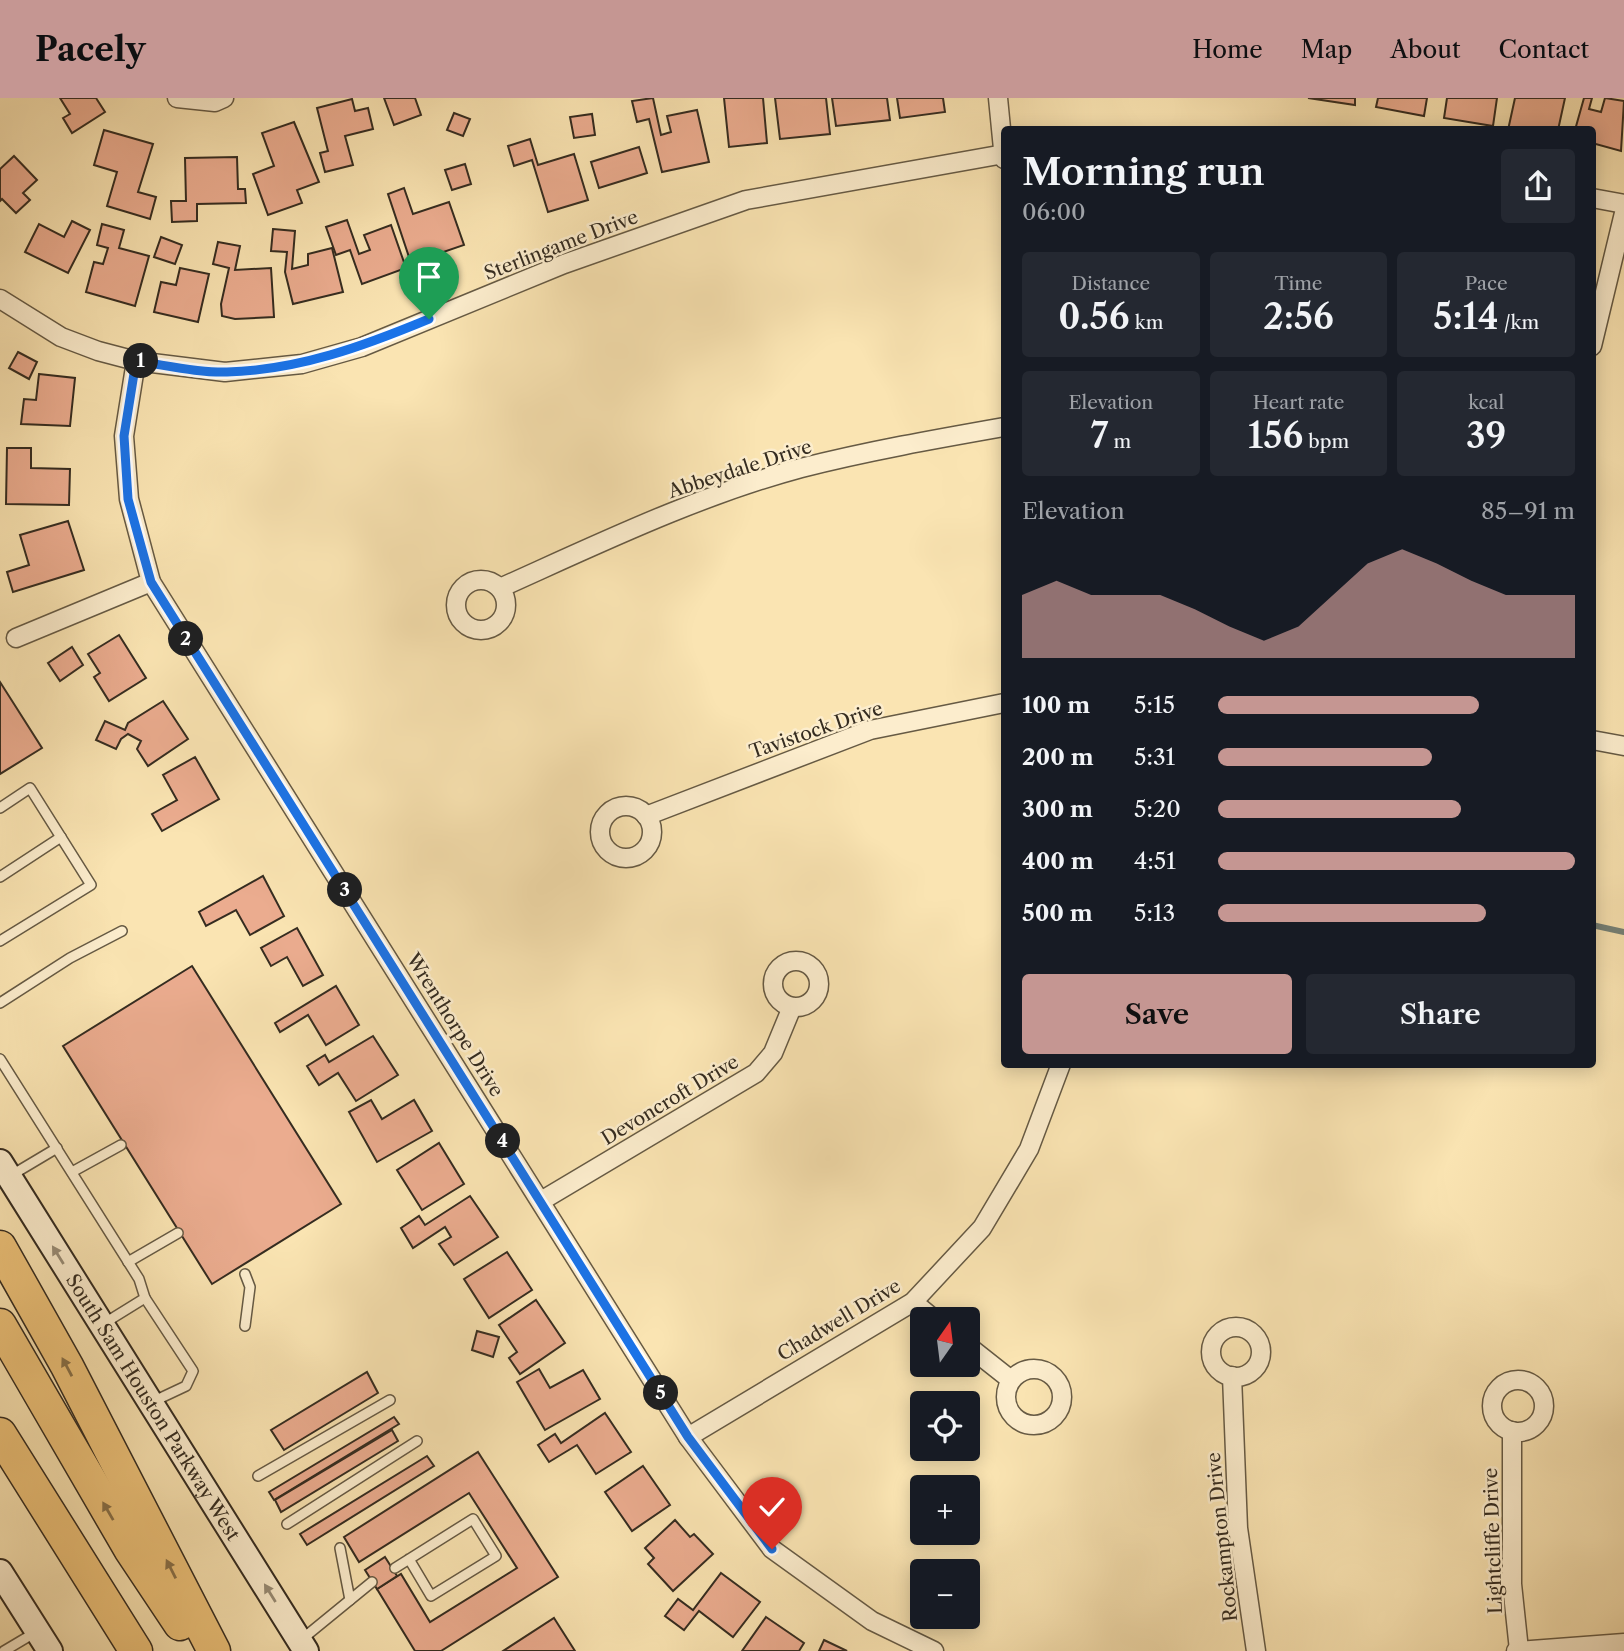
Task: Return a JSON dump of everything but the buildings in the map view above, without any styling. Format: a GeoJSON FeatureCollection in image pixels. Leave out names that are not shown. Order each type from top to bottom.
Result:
{"type":"FeatureCollection","features":[{"type":"Feature","properties":{"kind":"highway"},"geometry":{"type":"LineString","coordinates":[[0,1247],[66,1366],[214,1651]]}},
{"type":"Feature","properties":{"kind":"highway"},"geometry":{"type":"LineString","coordinates":[[0,1325],[130,1549],[199,1651]]}},
{"type":"Feature","properties":{"kind":"highway"},"geometry":{"type":"LineString","coordinates":[[0,1434],[136,1651]]}},
{"type":"Feature","properties":{"kind":"main road","name":"South Sam Houston Parkway West"},"geometry":{"type":"LineString","coordinates":[[5,1169],[303,1646]]}},
{"type":"Feature","properties":{"kind":"main road"},"geometry":{"type":"LineString","coordinates":[[0,1572],[43,1641]]}},
{"type":"Feature","properties":{"kind":"street"},"geometry":{"type":"LineString","coordinates":[[177,98],[215,102],[224,98]]}},
{"type":"Feature","properties":{"kind":"street"},"geometry":{"type":"LineString","coordinates":[[998,98],[1001,126]]}},
{"type":"Feature","properties":{"kind":"street","name":"Sterlingame Drive"},"geometry":{"type":"LineString","coordinates":[[0,299],[61,337],[136,361],[225,372],[302,363],[362,347],[564,264],[746,200],[1001,156]]}},
{"type":"Feature","properties":{"kind":"street"},"geometry":{"type":"LineString","coordinates":[[1596,199],[1624,204]]}},
{"type":"Feature","properties":{"kind":"street"},"geometry":{"type":"LineString","coordinates":[[1596,329],[1624,213]]}},
{"type":"Feature","properties":{"kind":"street","name":"Wrenthorpe Drive"},"geometry":{"type":"LineString","coordinates":[[136,361],[124,436],[128,499],[151,582],[688,1437],[772,1549],[872,1620],[934,1651]]}},
{"type":"Feature","properties":{"kind":"street","name":"Abbeydale Drive"},"geometry":{"type":"LineString","coordinates":[[499,588],[671,513],[799,469],[905,444],[1001,428]]}},
{"type":"Feature","properties":{"kind":"street"},"geometry":{"type":"LineString","coordinates":[[16,638],[151,582]]}},
{"type":"Feature","properties":{"kind":"street","name":"Tavistock Drive"},"geometry":{"type":"LineString","coordinates":[[646,816],[870,730],[1001,704]]}},
{"type":"Feature","properties":{"kind":"street"},"geometry":{"type":"LineString","coordinates":[[1596,741],[1624,746]]}},
{"type":"Feature","properties":{"kind":"street","name":"Devoncroft Drive"},"geometry":{"type":"LineString","coordinates":[[541,1201],[756,1073],[773,1053],[792,1007]]}},
{"type":"Feature","properties":{"kind":"street","name":"Chadwell Drive"},"geometry":{"type":"LineString","coordinates":[[688,1437],[913,1302],[982,1228],[1029,1149],[1059,1068]]}},
{"type":"Feature","properties":{"kind":"street"},"geometry":{"type":"LineString","coordinates":[[913,1302],[919,1307]]}},
{"type":"Feature","properties":{"kind":"street"},"geometry":{"type":"LineString","coordinates":[[980,1355],[1011,1380]]}},
{"type":"Feature","properties":{"kind":"street","name":"Rockampton Drive"},"geometry":{"type":"LineString","coordinates":[[1233,1377],[1238,1528],[1256,1651]]}},
{"type":"Feature","properties":{"kind":"street","name":"Lightcliffe Drive"},"geometry":{"type":"LineString","coordinates":[[1512,1431],[1512,1584],[1518,1651]]}},
{"type":"Feature","properties":{"kind":"street"},"geometry":{"type":"LineString","coordinates":[[1518,1651],[1624,1643]]}},
{"type":"Feature","properties":{"kind":"lane"},"geometry":{"type":"LineString","coordinates":[[0,808],[30,788],[91,885],[0,941]]}},
{"type":"Feature","properties":{"kind":"lane"},"geometry":{"type":"LineString","coordinates":[[0,877],[61,837]]}},
{"type":"Feature","properties":{"kind":"lane"},"geometry":{"type":"LineString","coordinates":[[0,1003],[122,931]]}},
{"type":"Feature","properties":{"kind":"lane"},"geometry":{"type":"LineString","coordinates":[[0,1059],[128,1262],[145,1298],[193,1371],[186,1386],[151,1403]]}},
{"type":"Feature","properties":{"kind":"lane"},"geometry":{"type":"LineString","coordinates":[[72,1172],[121,1145]]}},
{"type":"Feature","properties":{"kind":"lane"},"geometry":{"type":"LineString","coordinates":[[5,1169],[57,1148]]}},
{"type":"Feature","properties":{"kind":"lane"},"geometry":{"type":"LineString","coordinates":[[128,1262],[178,1233]]}},
{"type":"Feature","properties":{"kind":"lane"},"geometry":{"type":"LineString","coordinates":[[245,1274],[250,1287],[245,1326]]}},
{"type":"Feature","properties":{"kind":"lane"},"geometry":{"type":"LineString","coordinates":[[102,1325],[145,1298]]}},
{"type":"Feature","properties":{"kind":"lane"},"geometry":{"type":"LineString","coordinates":[[258,1476],[390,1400]]}},
{"type":"Feature","properties":{"kind":"lane"},"geometry":{"type":"LineString","coordinates":[[287,1524],[417,1441]]}},
{"type":"Feature","properties":{"kind":"lane"},"geometry":{"type":"LineString","coordinates":[[395,1568],[409,1559],[473,1519],[496,1556],[431,1596],[409,1559]]}},
{"type":"Feature","properties":{"kind":"lane"},"geometry":{"type":"LineString","coordinates":[[340,1548],[350,1600]]}},
{"type":"Feature","properties":{"kind":"lane"},"geometry":{"type":"LineString","coordinates":[[303,1646],[350,1600],[373,1582]]}},
{"type":"Feature","properties":{"kind":"lane"},"geometry":{"type":"LineString","coordinates":[[4,1651],[43,1641]]}},
{"type":"Feature","properties":{"kind":"waterway"},"geometry":{"type":"LineString","coordinates":[[1596,926],[1624,932]]}},
{"type":"Feature","properties":{"kind":"route"},"geometry":{"type":"LineString","coordinates":[[429,319],[362,347],[302,363],[225,372],[136,361],[124,436],[128,499],[151,582],[688,1437],[772,1549]]}}]}
